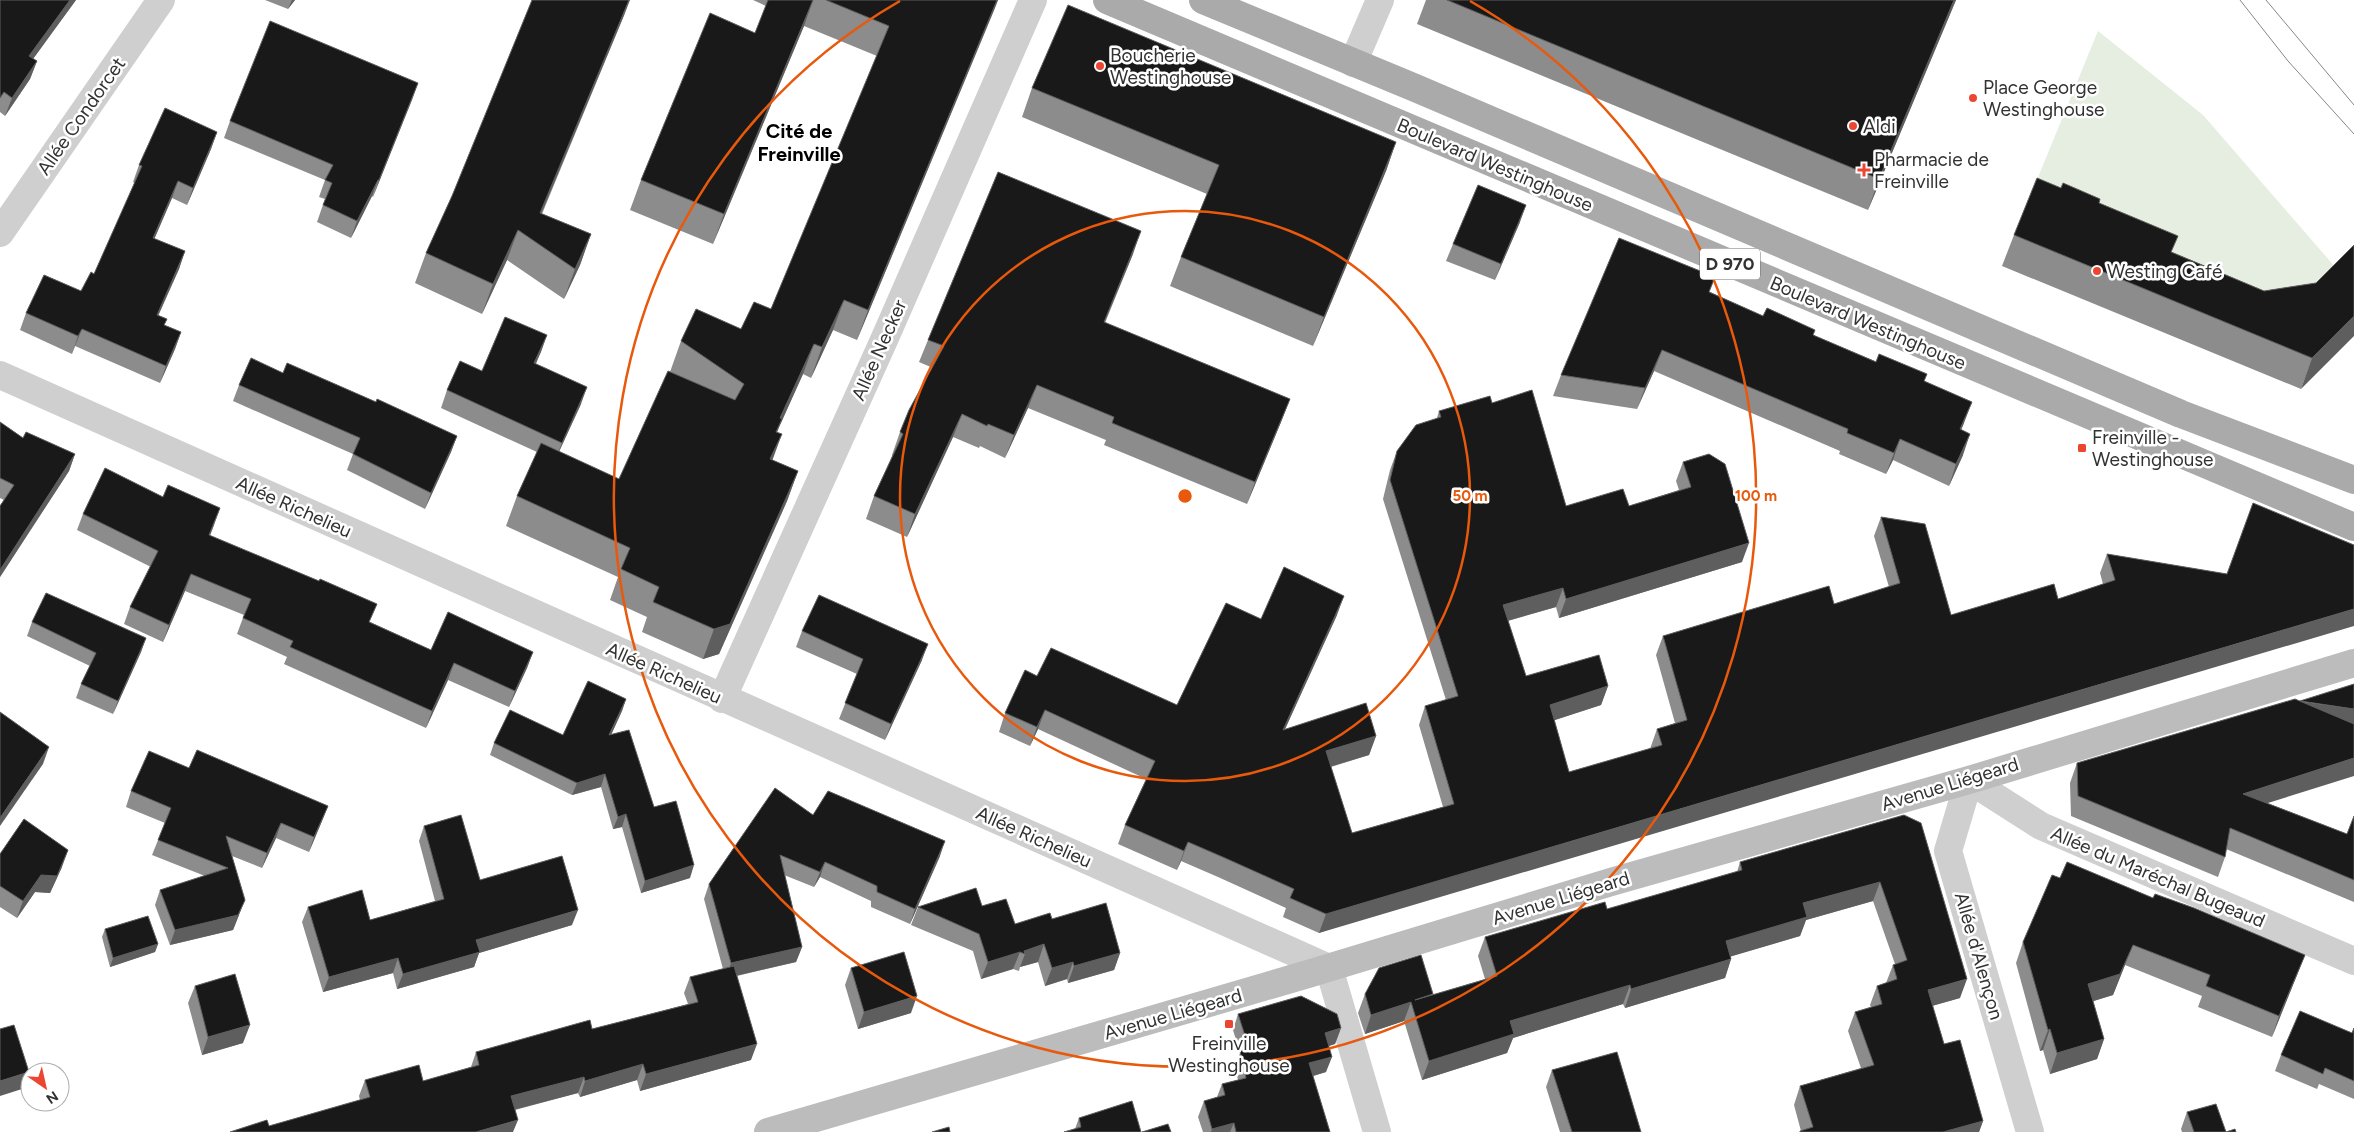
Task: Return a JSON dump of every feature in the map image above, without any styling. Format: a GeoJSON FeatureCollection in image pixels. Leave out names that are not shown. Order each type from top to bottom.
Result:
{"type":"FeatureCollection","features":[{"type":"Feature","properties":{"kind":"main road","name":"Boulevard Westinghouse"},"geometry":{"type":"LineString","coordinates":[[1107,0],[2354,527]]}},
{"type":"Feature","properties":{"kind":"main road","name":"Boulevard Westinghouse"},"geometry":{"type":"LineString","coordinates":[[1203,0],[2181,414],[2354,480]]}},
{"type":"Feature","properties":{"kind":"street","name":"Allée Condorcet"},"geometry":{"type":"LineString","coordinates":[[0,232],[162,0]]}},
{"type":"Feature","properties":{"kind":"street","name":"Allée Necker"},"geometry":{"type":"LineString","coordinates":[[722,699],[884,340],[1033,0]]}},
{"type":"Feature","properties":{"kind":"street"},"geometry":{"type":"LineString","coordinates":[[1353,63],[1380,0]]}},
{"type":"Feature","properties":{"kind":"street","name":"Allée Richelieu"},"geometry":{"type":"LineString","coordinates":[[0,376],[1329,968]]}},
{"type":"Feature","properties":{"kind":"street","name":"Avenue Liégeard"},"geometry":{"type":"LineString","coordinates":[[768,1132],[1329,968],[1611,882],[1969,780],[2354,663]]}},
{"type":"Feature","properties":{"kind":"street","name":"Allée du Maréchal Bugeaud"},"geometry":{"type":"LineString","coordinates":[[1969,780],[2041,826],[2354,961]]}},
{"type":"Feature","properties":{"kind":"street","name":"Allée d'Alençon"},"geometry":{"type":"LineString","coordinates":[[1969,780],[1948,851],[2030,1132]]}},
{"type":"Feature","properties":{"kind":"street"},"geometry":{"type":"LineString","coordinates":[[1329,968],[1377,1132]]}},
{"type":"Feature","properties":{"kind":"shaded area"},"geometry":{"type":"Polygon","coordinates":[[[2098,31],[2203,115],[2343,276],[2294,325],[2025,209],[2098,31]]]}},
{"type":"Feature","properties":{"kind":"building"},"geometry":{"type":"Polygon","coordinates":[[[0,0],[70,0],[29,56],[37,61],[12,98],[4,92],[0,98],[0,0]]]}},
{"type":"Feature","properties":{"kind":"building"},"geometry":{"type":"Polygon","coordinates":[[[532,0],[629,0],[540,213],[591,234],[575,269],[518,230],[493,284],[426,253],[452,196],[532,0]]]}},
{"type":"Feature","properties":{"kind":"building"},"geometry":{"type":"Polygon","coordinates":[[[768,0],[813,0],[724,214],[641,180],[710,13],[755,33],[768,0]]]}},
{"type":"Feature","properties":{"kind":"building"},"geometry":{"type":"Polygon","coordinates":[[[826,0],[997,0],[868,310],[844,300],[822,347],[814,344],[780,418],[782,419],[776,432],[782,434],[770,459],[798,471],[730,624],[714,629],[653,602],[659,587],[621,569],[630,548],[517,496],[541,443],[619,479],[668,371],[735,400],[744,384],[681,341],[696,309],[741,329],[754,302],[771,309],[889,26],[826,0]]]}},
{"type":"Feature","properties":{"kind":"building"},"geometry":{"type":"Polygon","coordinates":[[[1447,0],[1954,0],[1879,179],[1447,0]]]}},
{"type":"Feature","properties":{"kind":"building"},"geometry":{"type":"Polygon","coordinates":[[[1068,5],[1396,142],[1324,317],[1181,257],[1219,165],[1032,88],[1068,5]]]}},
{"type":"Feature","properties":{"kind":"building"},"geometry":{"type":"Polygon","coordinates":[[[270,21],[418,83],[379,180],[357,221],[323,205],[332,183],[325,180],[333,165],[230,121],[270,21]]]}},
{"type":"Feature","properties":{"kind":"building"},"geometry":{"type":"Polygon","coordinates":[[[165,108],[217,132],[193,188],[178,181],[153,238],[185,251],[157,315],[167,319],[164,325],[181,332],[166,366],[82,329],[78,336],[26,313],[44,275],[81,291],[91,272],[94,274],[142,166],[139,165],[165,108]]]}},
{"type":"Feature","properties":{"kind":"building"},"geometry":{"type":"Polygon","coordinates":[[[998,172],[1141,231],[1104,322],[1290,399],[1255,482],[1112,423],[1114,417],[1037,385],[1014,435],[988,424],[987,426],[962,414],[915,514],[874,496],[903,434],[900,432],[909,410],[944,346],[928,340],[998,172]]]}},
{"type":"Feature","properties":{"kind":"building"},"geometry":{"type":"Polygon","coordinates":[[[2037,178],[2061,188],[2063,183],[2100,199],[2099,203],[2178,236],[2171,252],[2264,291],[2316,283],[2354,245],[2354,316],[2312,358],[2014,235],[2037,178]]]}},
{"type":"Feature","properties":{"kind":"building"},"geometry":{"type":"Polygon","coordinates":[[[1478,185],[1526,205],[1501,264],[1453,244],[1478,185]]]}},
{"type":"Feature","properties":{"kind":"building"},"geometry":{"type":"Polygon","coordinates":[[[1619,238],[1715,277],[1709,292],[1763,316],[1767,308],[1815,330],[1813,335],[1876,362],[1879,354],[1927,374],[1924,381],[1972,402],[1960,429],[1970,434],[1956,464],[1900,439],[1894,453],[1847,433],[1848,429],[1662,350],[1645,388],[1561,375],[1619,238]]]}},
{"type":"Feature","properties":{"kind":"building"},"geometry":{"type":"Polygon","coordinates":[[[505,317],[547,335],[534,363],[587,387],[562,443],[447,390],[460,361],[482,371],[505,317]]]}},
{"type":"Feature","properties":{"kind":"building"},"geometry":{"type":"Polygon","coordinates":[[[251,358],[283,373],[287,363],[376,402],[377,399],[457,436],[431,493],[353,454],[360,438],[239,385],[251,358]]]}},
{"type":"Feature","properties":{"kind":"building"},"geometry":{"type":"Polygon","coordinates":[[[1532,390],[1566,506],[1623,489],[1629,506],[1691,487],[1683,462],[1709,454],[1725,464],[1749,543],[1566,599],[1563,588],[1503,605],[1526,676],[1599,655],[1608,686],[1550,705],[1569,772],[1662,745],[1657,729],[1687,720],[1663,636],[1829,586],[1834,604],[1900,583],[1881,517],[1925,524],[1951,615],[2054,584],[2058,599],[2115,580],[2107,554],[2227,574],[2253,503],[2354,545],[2354,609],[1326,914],[1290,898],[1294,889],[1225,858],[1188,842],[1184,851],[1125,825],[1155,761],[1045,710],[1037,727],[1005,713],[1025,670],[1037,676],[1051,648],[1177,705],[1226,603],[1261,619],[1284,567],[1344,596],[1283,730],[1366,703],[1376,736],[1326,751],[1352,833],[1454,804],[1425,706],[1458,696],[1390,480],[1397,451],[1416,425],[1441,417],[1439,411],[1490,396],[1492,403],[1532,390]]]}},
{"type":"Feature","properties":{"kind":"building"},"geometry":{"type":"Polygon","coordinates":[[[0,422],[23,438],[26,432],[75,454],[0,570],[0,506],[14,485],[0,478],[0,422]]]}},
{"type":"Feature","properties":{"kind":"building"},"geometry":{"type":"Polygon","coordinates":[[[105,468],[163,497],[168,485],[220,508],[209,535],[377,604],[369,622],[431,650],[448,612],[533,652],[515,691],[454,663],[432,711],[290,647],[293,641],[243,618],[251,599],[191,574],[169,625],[130,607],[158,551],[83,514],[105,468]]]}},
{"type":"Feature","properties":{"kind":"building"},"geometry":{"type":"Polygon","coordinates":[[[46,593],[146,638],[118,701],[81,684],[96,653],[32,622],[46,593]]]}},
{"type":"Feature","properties":{"kind":"building"},"geometry":{"type":"Polygon","coordinates":[[[819,595],[928,644],[891,724],[845,703],[863,659],[802,631],[819,595]]]}},
{"type":"Feature","properties":{"kind":"building"},"geometry":{"type":"Polygon","coordinates":[[[588,681],[626,699],[609,735],[629,730],[654,807],[676,801],[694,865],[645,881],[626,814],[618,817],[605,774],[577,783],[494,743],[510,710],[563,735],[588,681]]]}},
{"type":"Feature","properties":{"kind":"building"},"geometry":{"type":"Polygon","coordinates":[[[2354,684],[2354,709],[2300,701],[2354,684]]]}},
{"type":"Feature","properties":{"kind":"building"},"geometry":{"type":"Polygon","coordinates":[[[2295,699],[2354,724],[2354,758],[2243,794],[2347,834],[2354,816],[2354,880],[2230,828],[2225,857],[2078,796],[2077,763],[2295,699]]]}},
{"type":"Feature","properties":{"kind":"building"},"geometry":{"type":"Polygon","coordinates":[[[0,712],[49,747],[0,818],[0,712]]]}},
{"type":"Feature","properties":{"kind":"building"},"geometry":{"type":"Polygon","coordinates":[[[197,750],[328,806],[314,837],[281,823],[267,853],[226,836],[245,900],[238,915],[175,930],[160,890],[228,868],[158,840],[171,808],[131,791],[149,751],[189,768],[197,750]]]}},
{"type":"Feature","properties":{"kind":"building"},"geometry":{"type":"Polygon","coordinates":[[[775,788],[813,815],[828,791],[945,841],[915,909],[877,892],[877,886],[825,862],[820,872],[780,855],[802,947],[731,963],[709,884],[775,788]]]}},
{"type":"Feature","properties":{"kind":"building"},"geometry":{"type":"Polygon","coordinates":[[[461,815],[480,880],[562,856],[578,910],[476,940],[480,952],[403,974],[398,958],[329,977],[308,907],[362,890],[370,920],[444,899],[424,826],[461,815]]]}},
{"type":"Feature","properties":{"kind":"building"},"geometry":{"type":"Polygon","coordinates":[[[1904,815],[1921,823],[1967,979],[1928,990],[1944,1044],[1960,1040],[1983,1121],[1943,1132],[1800,1132],[1813,1127],[1800,1086],[1874,1065],[1855,1012],[1882,1004],[1877,986],[1897,979],[1893,965],[1907,960],[1880,882],[1803,903],[1807,917],[1726,941],[1731,959],[1631,989],[1630,985],[1510,1021],[1514,1034],[1429,1061],[1411,1002],[1371,1015],[1365,994],[1379,968],[1421,955],[1433,994],[1415,1000],[1497,976],[1485,937],[1605,902],[1607,909],[1742,870],[1740,862],[1904,815]]]}},
{"type":"Feature","properties":{"kind":"building"},"geometry":{"type":"Polygon","coordinates":[[[24,819],[68,850],[57,876],[41,875],[23,901],[0,886],[0,854],[24,819]]]}},
{"type":"Feature","properties":{"kind":"building"},"geometry":{"type":"Polygon","coordinates":[[[2067,862],[2153,898],[2155,894],[2194,908],[2305,955],[2279,1016],[2206,986],[2210,975],[2133,945],[2120,974],[2088,984],[2104,1039],[2057,1053],[2050,1029],[2048,1030],[2023,942],[2052,875],[2060,878],[2067,862]]]}},
{"type":"Feature","properties":{"kind":"building"},"geometry":{"type":"Polygon","coordinates":[[[976,888],[982,906],[1006,899],[1015,924],[1050,913],[1052,919],[1106,903],[1120,953],[1074,966],[1073,962],[1052,968],[1044,944],[1024,951],[1025,954],[1020,952],[988,962],[979,934],[918,907],[976,888]]]}},
{"type":"Feature","properties":{"kind":"building"},"geometry":{"type":"Polygon","coordinates":[[[148,916],[158,944],[113,958],[105,929],[148,916]]]}},
{"type":"Feature","properties":{"kind":"building"},"geometry":{"type":"Polygon","coordinates":[[[904,952],[917,996],[864,1012],[851,968],[904,952]]]}},
{"type":"Feature","properties":{"kind":"building"},"geometry":{"type":"Polygon","coordinates":[[[734,966],[757,1044],[646,1074],[643,1064],[585,1081],[584,1077],[511,1096],[518,1120],[476,1132],[230,1132],[267,1120],[269,1126],[370,1097],[365,1080],[419,1065],[423,1081],[479,1065],[476,1052],[590,1020],[592,1029],[698,1002],[690,977],[734,966]]]}},
{"type":"Feature","properties":{"kind":"building"},"geometry":{"type":"Polygon","coordinates":[[[235,974],[250,1025],[208,1037],[195,986],[235,974]]]}},
{"type":"Feature","properties":{"kind":"building"},"geometry":{"type":"Polygon","coordinates":[[[1301,996],[1337,1014],[1341,1028],[1325,1033],[1332,1057],[1309,1063],[1330,1132],[1236,1132],[1234,1123],[1212,1129],[1204,1101],[1225,1095],[1222,1084],[1246,1078],[1240,1051],[1249,1048],[1238,1014],[1301,996]]]}},
{"type":"Feature","properties":{"kind":"building"},"geometry":{"type":"Polygon","coordinates":[[[2300,1011],[2352,1033],[2354,1028],[2354,1081],[2325,1068],[2323,1074],[2281,1055],[2300,1011]]]}},
{"type":"Feature","properties":{"kind":"building"},"geometry":{"type":"Polygon","coordinates":[[[14,1025],[26,1062],[20,1062],[20,1075],[0,1081],[0,1029],[14,1025]]]}},
{"type":"Feature","properties":{"kind":"building"},"geometry":{"type":"Polygon","coordinates":[[[1617,1052],[1641,1132],[1572,1132],[1552,1070],[1617,1052]]]}},
{"type":"Feature","properties":{"kind":"building"},"geometry":{"type":"Polygon","coordinates":[[[1132,1101],[1141,1132],[1064,1132],[1081,1127],[1079,1118],[1132,1101]]]}},
{"type":"Feature","properties":{"kind":"building"},"geometry":{"type":"Polygon","coordinates":[[[2216,1104],[2226,1132],[2194,1132],[2187,1112],[2216,1104]]]}},
{"type":"Feature","properties":{"kind":"building"},"geometry":{"type":"Polygon","coordinates":[[[1168,1124],[1171,1132],[1142,1132],[1168,1124]]]}},
{"type":"Feature","properties":{"kind":"building"},"geometry":{"type":"Polygon","coordinates":[[[949,1127],[950,1132],[932,1132],[949,1127]]]}},
{"type":"Feature","properties":{"kind":"tram line"},"geometry":{"type":"LineString","coordinates":[[2240,0],[2288,61],[2354,134]]}},
{"type":"Feature","properties":{"kind":"tram line"},"geometry":{"type":"LineString","coordinates":[[2266,0],[2354,105]]}},
{"type":"Feature","properties":{"kind":"place","name":"Boucherie Westinghouse"},"geometry":{"type":"Point","coordinates":[1100,66]}},
{"type":"Feature","properties":{"kind":"place","name":"Place George Westinghouse"},"geometry":{"type":"Point","coordinates":[1973,98]}},
{"type":"Feature","properties":{"kind":"place","name":"Aldi"},"geometry":{"type":"Point","coordinates":[1853,126]}},
{"type":"Feature","properties":{"kind":"place","name":"Pharmacie de Freinville"},"geometry":{"type":"Point","coordinates":[1864,170]}},
{"type":"Feature","properties":{"kind":"place","name":"Westing Café"},"geometry":{"type":"Point","coordinates":[2097,271]}},
{"type":"Feature","properties":{"kind":"place","name":"Freinville - Westinghouse"},"geometry":{"type":"Point","coordinates":[2082,448]}},
{"type":"Feature","properties":{"kind":"place","name":"Freinville Westinghouse"},"geometry":{"type":"Point","coordinates":[1229,1024]}},
{"type":"Feature","properties":{"kind":"district","name":"Cité de Freinville"},"geometry":{"type":"Point","coordinates":[799,142]}}]}
